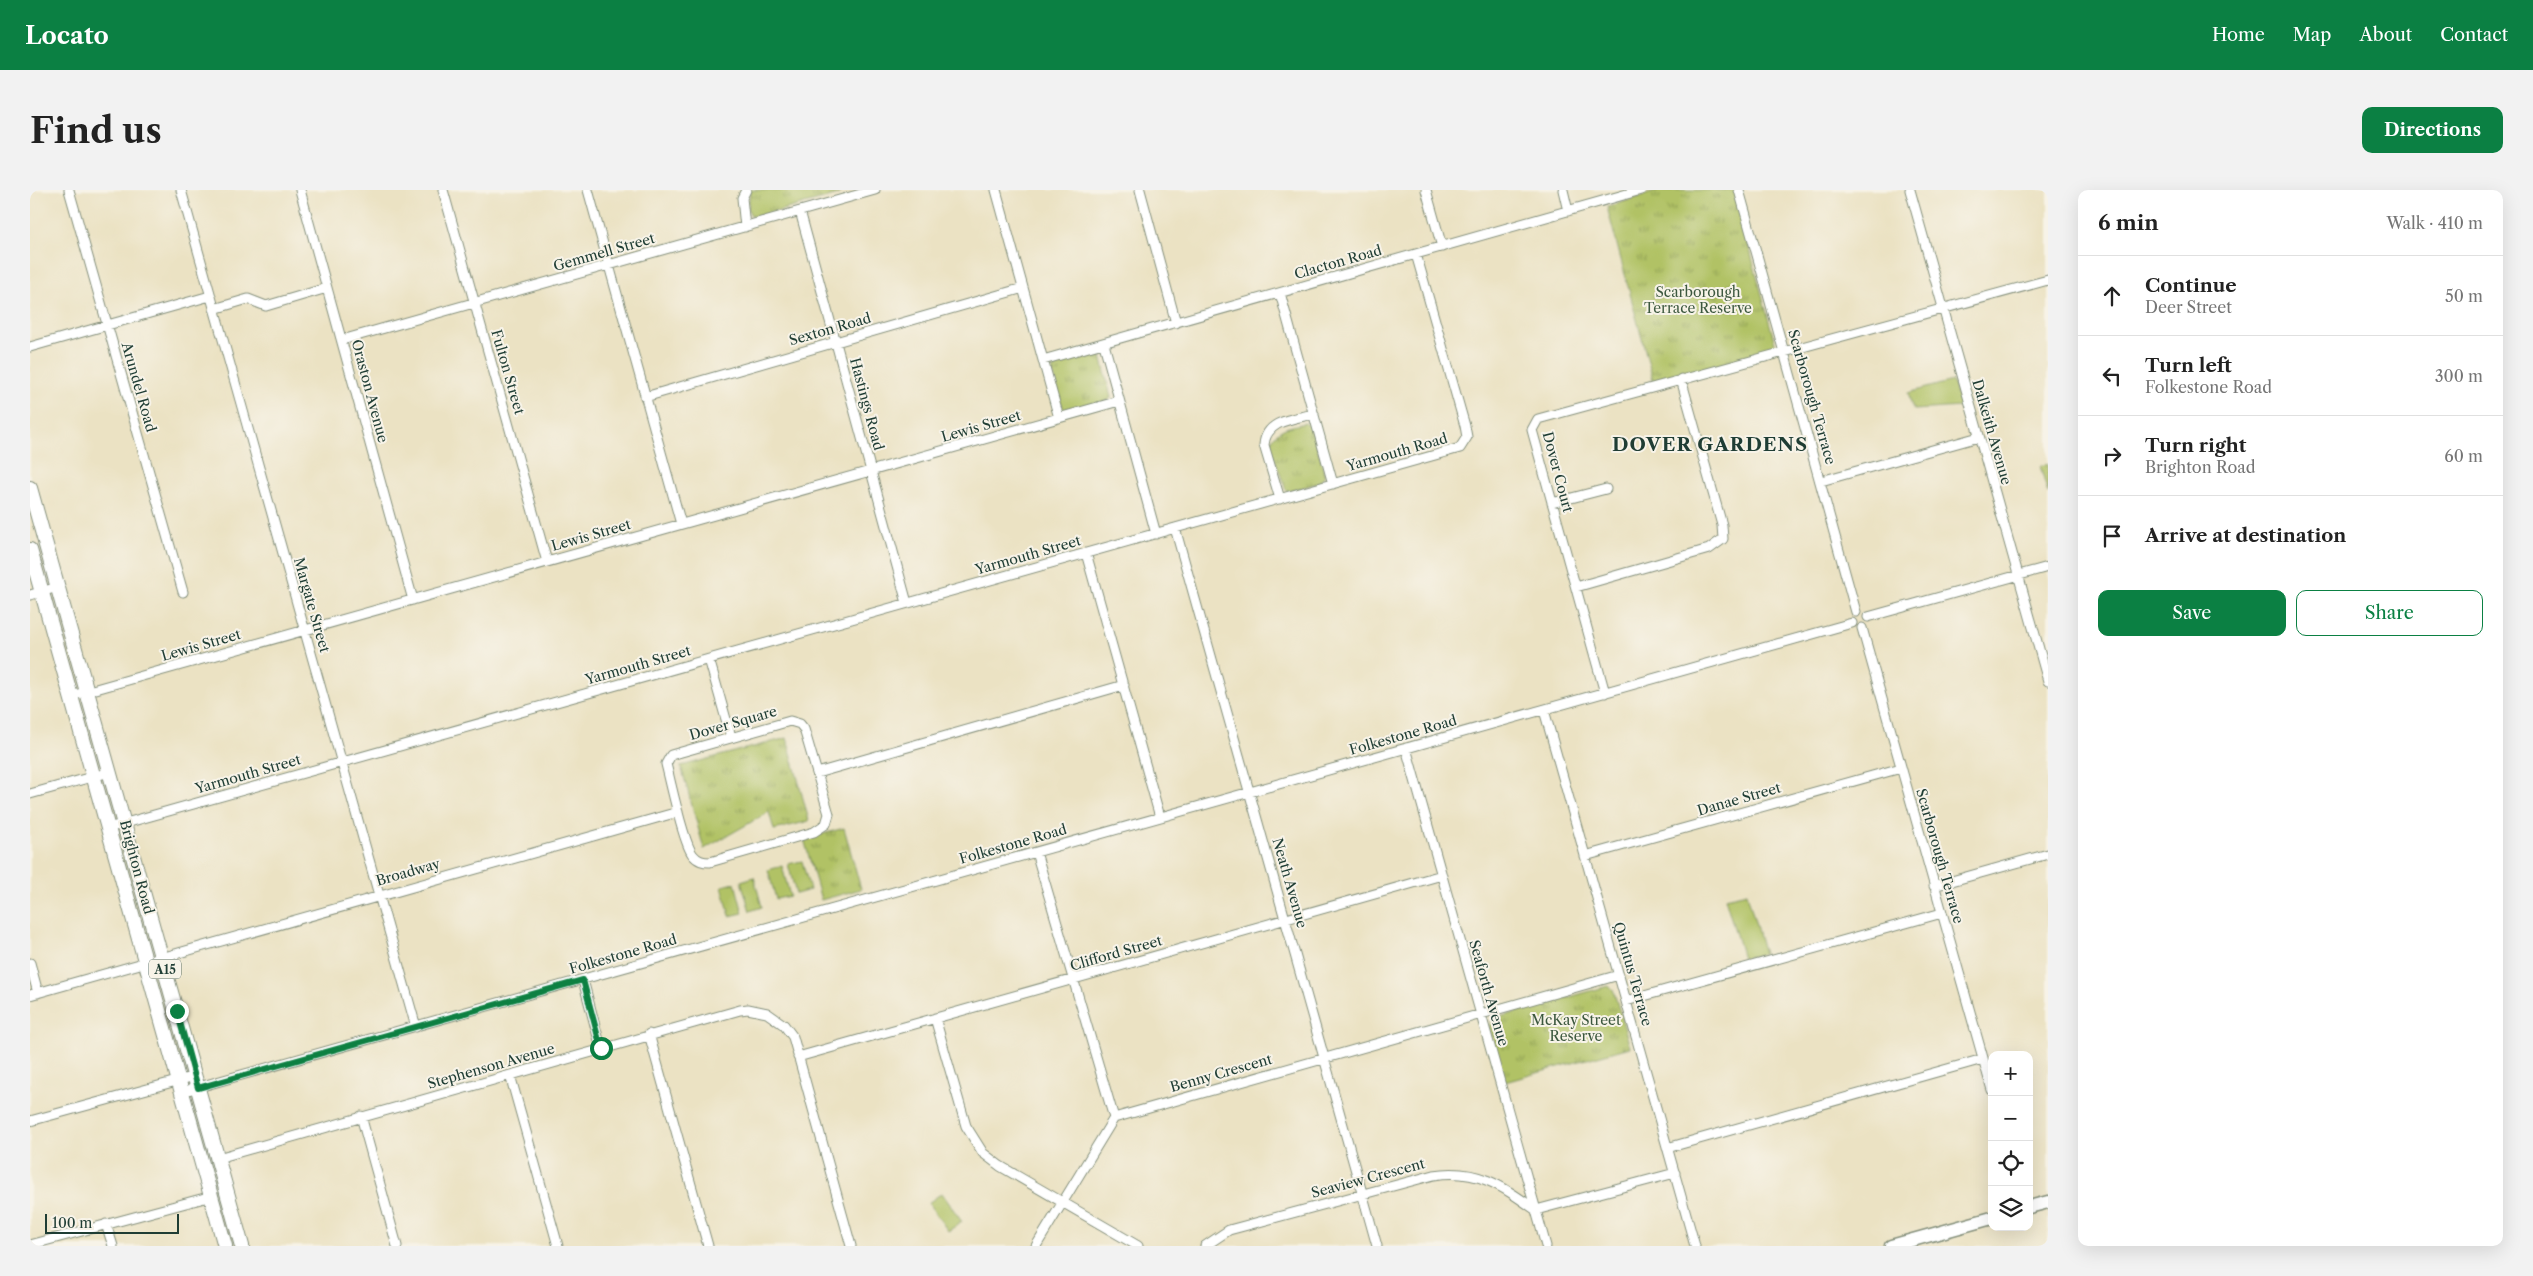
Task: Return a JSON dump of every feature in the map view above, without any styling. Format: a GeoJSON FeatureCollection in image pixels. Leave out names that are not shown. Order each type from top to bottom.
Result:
{"type":"FeatureCollection","features":[{"type":"Feature","properties":{"kind":"main road","name":"Brighton Road"},"geometry":{"type":"LineString","coordinates":[[30,488],[242,1246]]}},
{"type":"Feature","properties":{"kind":"main road","name":"Brighton Road"},"geometry":{"type":"LineString","coordinates":[[30,550],[36,594],[71,696],[225,1246]]}},
{"type":"Feature","properties":{"kind":"main road"},"geometry":{"type":"LineString","coordinates":[[2033,1206],[2048,1202]]}},
{"type":"Feature","properties":{"kind":"main road"},"geometry":{"type":"LineString","coordinates":[[1891,1246],[1988,1219]]}},
{"type":"Feature","properties":{"kind":"street","name":"Arundel Road"},"geometry":{"type":"LineString","coordinates":[[69,190],[183,592]]}},
{"type":"Feature","properties":{"kind":"street","name":"Margate Street"},"geometry":{"type":"LineString","coordinates":[[181,190],[416,1026]]}},
{"type":"Feature","properties":{"kind":"street","name":"Oraston Avenue"},"geometry":{"type":"LineString","coordinates":[[300,190],[413,600]]}},
{"type":"Feature","properties":{"kind":"street","name":"Fulton Street"},"geometry":{"type":"LineString","coordinates":[[443,190],[547,562]]}},
{"type":"Feature","properties":{"kind":"street"},"geometry":{"type":"LineString","coordinates":[[588,190],[681,524]]}},
{"type":"Feature","properties":{"kind":"street"},"geometry":{"type":"LineString","coordinates":[[745,226],[742,198],[746,190]]}},
{"type":"Feature","properties":{"kind":"street","name":"Gemmell Street"},"geometry":{"type":"LineString","coordinates":[[342,340],[800,211],[849,193],[875,190]]}},
{"type":"Feature","properties":{"kind":"street"},"geometry":{"type":"LineString","coordinates":[[996,190],[1059,418]]}},
{"type":"Feature","properties":{"kind":"street"},"geometry":{"type":"LineString","coordinates":[[1140,190],[1176,323]]}},
{"type":"Feature","properties":{"kind":"street"},"geometry":{"type":"LineString","coordinates":[[1426,190],[1442,247]]}},
{"type":"Feature","properties":{"kind":"street"},"geometry":{"type":"LineString","coordinates":[[1562,190],[1568,211]]}},
{"type":"Feature","properties":{"kind":"street","name":"Clacton Road"},"geometry":{"type":"LineString","coordinates":[[1043,360],[1641,190]]}},
{"type":"Feature","properties":{"kind":"street","name":"Scarborough Terrace"},"geometry":{"type":"LineString","coordinates":[[1739,190],[1856,612]]}},
{"type":"Feature","properties":{"kind":"street","name":"Dalkeith Avenue"},"geometry":{"type":"LineString","coordinates":[[1910,190],[2048,681]]}},
{"type":"Feature","properties":{"kind":"street","name":"Hastings Road"},"geometry":{"type":"LineString","coordinates":[[800,211],[907,603]]}},
{"type":"Feature","properties":{"kind":"street","name":"Yarmouth Road"},"geometry":{"type":"LineString","coordinates":[[1175,528],[1456,450],[1466,442],[1465,426],[1416,254]]}},
{"type":"Feature","properties":{"kind":"street","name":"Dover Court"},"geometry":{"type":"LineString","coordinates":[[1605,692],[1532,430],[1538,419],[1681,378],[2048,280]]}},
{"type":"Feature","properties":{"kind":"street"},"geometry":{"type":"LineString","coordinates":[[214,309],[248,299],[266,306],[327,288]]}},
{"type":"Feature","properties":{"kind":"street","name":"Sexton Road"},"geometry":{"type":"LineString","coordinates":[[645,397],[1023,288]]}},
{"type":"Feature","properties":{"kind":"street"},"geometry":{"type":"LineString","coordinates":[[1280,294],[1333,484]]}},
{"type":"Feature","properties":{"kind":"street"},"geometry":{"type":"LineString","coordinates":[[30,347],[210,296]]}},
{"type":"Feature","properties":{"kind":"street"},"geometry":{"type":"LineString","coordinates":[[1104,344],[1156,534]]}},
{"type":"Feature","properties":{"kind":"street"},"geometry":{"type":"LineString","coordinates":[[1576,587],[1709,550],[1723,539],[1722,526],[1681,378]]}},
{"type":"Feature","properties":{"kind":"street","name":"Lewis Street"},"geometry":{"type":"LineString","coordinates":[[71,696],[1119,401]]}},
{"type":"Feature","properties":{"kind":"street"},"geometry":{"type":"LineString","coordinates":[[1280,499],[1264,445],[1265,436],[1269,428],[1277,424],[1314,414]]}},
{"type":"Feature","properties":{"kind":"street"},"geometry":{"type":"LineString","coordinates":[[1821,481],[1979,437]]}},
{"type":"Feature","properties":{"kind":"street"},"geometry":{"type":"LineString","coordinates":[[1552,503],[1606,489]]}},
{"type":"Feature","properties":{"kind":"street","name":"Yarmouth Street"},"geometry":{"type":"LineString","coordinates":[[108,828],[1175,528]]}},
{"type":"Feature","properties":{"kind":"street","name":"Neath Avenue"},"geometry":{"type":"LineString","coordinates":[[1175,528],[1378,1246]]}},
{"type":"Feature","properties":{"kind":"street"},"geometry":{"type":"LineString","coordinates":[[1086,553],[1160,817]]}},
{"type":"Feature","properties":{"kind":"street"},"geometry":{"type":"LineString","coordinates":[[1868,618],[2048,567]]}},
{"type":"Feature","properties":{"kind":"street"},"geometry":{"type":"LineString","coordinates":[[36,594],[58,587]]}},
{"type":"Feature","properties":{"kind":"street"},"geometry":{"type":"LineString","coordinates":[[1856,612],[1862,612],[1868,618],[1868,623],[1862,628],[1855,627],[1852,623],[1852,615],[1856,612]]}},
{"type":"Feature","properties":{"kind":"street","name":"Folkestone Road"},"geometry":{"type":"LineString","coordinates":[[30,1121],[180,1086],[416,1026],[1852,623]]}},
{"type":"Feature","properties":{"kind":"street","name":"Scarborough Terrace"},"geometry":{"type":"LineString","coordinates":[[1862,628],[1988,1076]]}},
{"type":"Feature","properties":{"kind":"street"},"geometry":{"type":"LineString","coordinates":[[709,659],[731,737]]}},
{"type":"Feature","properties":{"kind":"street"},"geometry":{"type":"LineString","coordinates":[[817,773],[1124,685]]}},
{"type":"Feature","properties":{"kind":"street","name":"Quintus Terrace"},"geometry":{"type":"LineString","coordinates":[[1544,710],[1695,1246]]}},
{"type":"Feature","properties":{"kind":"street","name":"Dover Square"},"geometry":{"type":"LineString","coordinates":[[784,722],[800,724],[804,729],[829,814],[826,824],[821,829],[719,860],[702,862],[693,855],[678,812],[666,759],[671,754],[731,737],[784,722]]}},
{"type":"Feature","properties":{"kind":"street","name":"Seaforth Avenue"},"geometry":{"type":"LineString","coordinates":[[1406,748],[1546,1246]]}},
{"type":"Feature","properties":{"kind":"street","name":"Danae Street"},"geometry":{"type":"LineString","coordinates":[[1585,856],[1901,768]]}},
{"type":"Feature","properties":{"kind":"street"},"geometry":{"type":"LineString","coordinates":[[30,794],[110,772]]}},
{"type":"Feature","properties":{"kind":"street","name":"Broadway"},"geometry":{"type":"LineString","coordinates":[[34,994],[678,812]]}},
{"type":"Feature","properties":{"kind":"street"},"geometry":{"type":"LineString","coordinates":[[1036,852],[1114,1118],[1061,1201],[1036,1246]]}},
{"type":"Feature","properties":{"kind":"street"},"geometry":{"type":"LineString","coordinates":[[1934,886],[2048,854]]}},
{"type":"Feature","properties":{"kind":"street","name":"Clifford Street"},"geometry":{"type":"LineString","coordinates":[[798,1057],[1442,876]]}},
{"type":"Feature","properties":{"kind":"street"},"geometry":{"type":"LineString","coordinates":[[1626,1001],[1942,913]]}},
{"type":"Feature","properties":{"kind":"street"},"geometry":{"type":"LineString","coordinates":[[30,963],[34,994]]}},
{"type":"Feature","properties":{"kind":"street","name":"Benny Crescent"},"geometry":{"type":"LineString","coordinates":[[1114,1118],[1619,975]]}},
{"type":"Feature","properties":{"kind":"street"},"geometry":{"type":"LineString","coordinates":[[583,980],[601,1048]]}},
{"type":"Feature","properties":{"kind":"street","name":"Stephenson Avenue"},"geometry":{"type":"LineString","coordinates":[[218,1158],[649,1034],[740,1010],[760,1010],[784,1025],[792,1037],[798,1057]]}},
{"type":"Feature","properties":{"kind":"street"},"geometry":{"type":"LineString","coordinates":[[935,1018],[966,1126],[977,1145],[1000,1166],[1138,1246]]}},
{"type":"Feature","properties":{"kind":"street"},"geometry":{"type":"LineString","coordinates":[[649,1034],[708,1246]]}},
{"type":"Feature","properties":{"kind":"street"},"geometry":{"type":"LineString","coordinates":[[798,1057],[851,1246]]}},
{"type":"Feature","properties":{"kind":"street"},"geometry":{"type":"LineString","coordinates":[[1668,1148],[1983,1058]]}},
{"type":"Feature","properties":{"kind":"street"},"geometry":{"type":"LineString","coordinates":[[510,1075],[558,1246]]}},
{"type":"Feature","properties":{"kind":"street"},"geometry":{"type":"LineString","coordinates":[[362,1116],[397,1246]]}},
{"type":"Feature","properties":{"kind":"street","name":"Seaview Crescent"},"geometry":{"type":"LineString","coordinates":[[1205,1246],[1229,1230],[1434,1174],[1464,1172],[1512,1193],[1536,1210]]}},
{"type":"Feature","properties":{"kind":"street"},"geometry":{"type":"LineString","coordinates":[[1536,1210],[1674,1173]]}},
{"type":"Feature","properties":{"kind":"street"},"geometry":{"type":"LineString","coordinates":[[30,1245],[212,1196]]}},
{"type":"Feature","properties":{"kind":"street"},"geometry":{"type":"LineString","coordinates":[[106,1224],[112,1246]]}},
{"type":"Feature","properties":{"kind":"green space"},"geometry":{"type":"Polygon","coordinates":[[[750,190],[840,191],[838,195],[756,217],[751,215],[748,210],[750,190]]]}},
{"type":"Feature","properties":{"kind":"green space","name":"Scarborough Terrace Reserve"},"geometry":{"type":"Polygon","coordinates":[[[1661,190],[1734,190],[1777,351],[1654,384],[1607,207],[1661,190]]]}},
{"type":"Feature","properties":{"kind":"green space"},"geometry":{"type":"Polygon","coordinates":[[[1094,352],[1101,356],[1111,397],[1109,400],[1067,411],[1063,409],[1052,371],[1057,362],[1094,352]]]}},
{"type":"Feature","properties":{"kind":"green space"},"geometry":{"type":"Polygon","coordinates":[[[1952,381],[1961,407],[1913,410],[1908,393],[1952,381]]]}},
{"type":"Feature","properties":{"kind":"green space"},"geometry":{"type":"Polygon","coordinates":[[[1305,423],[1312,428],[1325,475],[1319,483],[1290,491],[1286,490],[1270,446],[1275,435],[1283,429],[1305,423]]]}},
{"type":"Feature","properties":{"kind":"green space"},"geometry":{"type":"Polygon","coordinates":[[[2048,464],[2048,494],[2040,466],[2048,464]]]}},
{"type":"Feature","properties":{"kind":"green space"},"geometry":{"type":"Polygon","coordinates":[[[787,738],[809,821],[774,830],[769,812],[704,849],[681,766],[787,738]]]}},
{"type":"Feature","properties":{"kind":"green space"},"geometry":{"type":"Polygon","coordinates":[[[844,828],[861,889],[821,900],[804,839],[844,828]]]}},
{"type":"Feature","properties":{"kind":"green space"},"geometry":{"type":"Polygon","coordinates":[[[802,861],[810,890],[796,894],[788,864],[802,861]]]}},
{"type":"Feature","properties":{"kind":"green space"},"geometry":{"type":"Polygon","coordinates":[[[782,866],[790,896],[776,899],[768,870],[782,866]]]}},
{"type":"Feature","properties":{"kind":"green space"},"geometry":{"type":"Polygon","coordinates":[[[754,877],[762,907],[750,911],[741,881],[754,877]]]}},
{"type":"Feature","properties":{"kind":"green space"},"geometry":{"type":"Polygon","coordinates":[[[735,883],[743,913],[730,916],[722,886],[735,883]]]}},
{"type":"Feature","properties":{"kind":"green space"},"geometry":{"type":"Polygon","coordinates":[[[1747,893],[1764,954],[1743,958],[1725,898],[1747,893]]]}},
{"type":"Feature","properties":{"kind":"green space","name":"McKay Street Reserve"},"geometry":{"type":"Polygon","coordinates":[[[1608,986],[1613,989],[1630,1047],[1505,1082],[1489,1026],[1493,1019],[1608,986]]]}},
{"type":"Feature","properties":{"kind":"green space"},"geometry":{"type":"Polygon","coordinates":[[[942,1193],[962,1222],[948,1231],[928,1203],[942,1193]]]}},
{"type":"Feature","properties":{"kind":"district","name":"DOVER GARDENS"},"geometry":{"type":"Point","coordinates":[1710,444]}},
{"type":"Feature","properties":{"kind":"route"},"geometry":{"type":"LineString","coordinates":[[177,1011],[198,1088],[583,980],[601,1048]]}}]}
